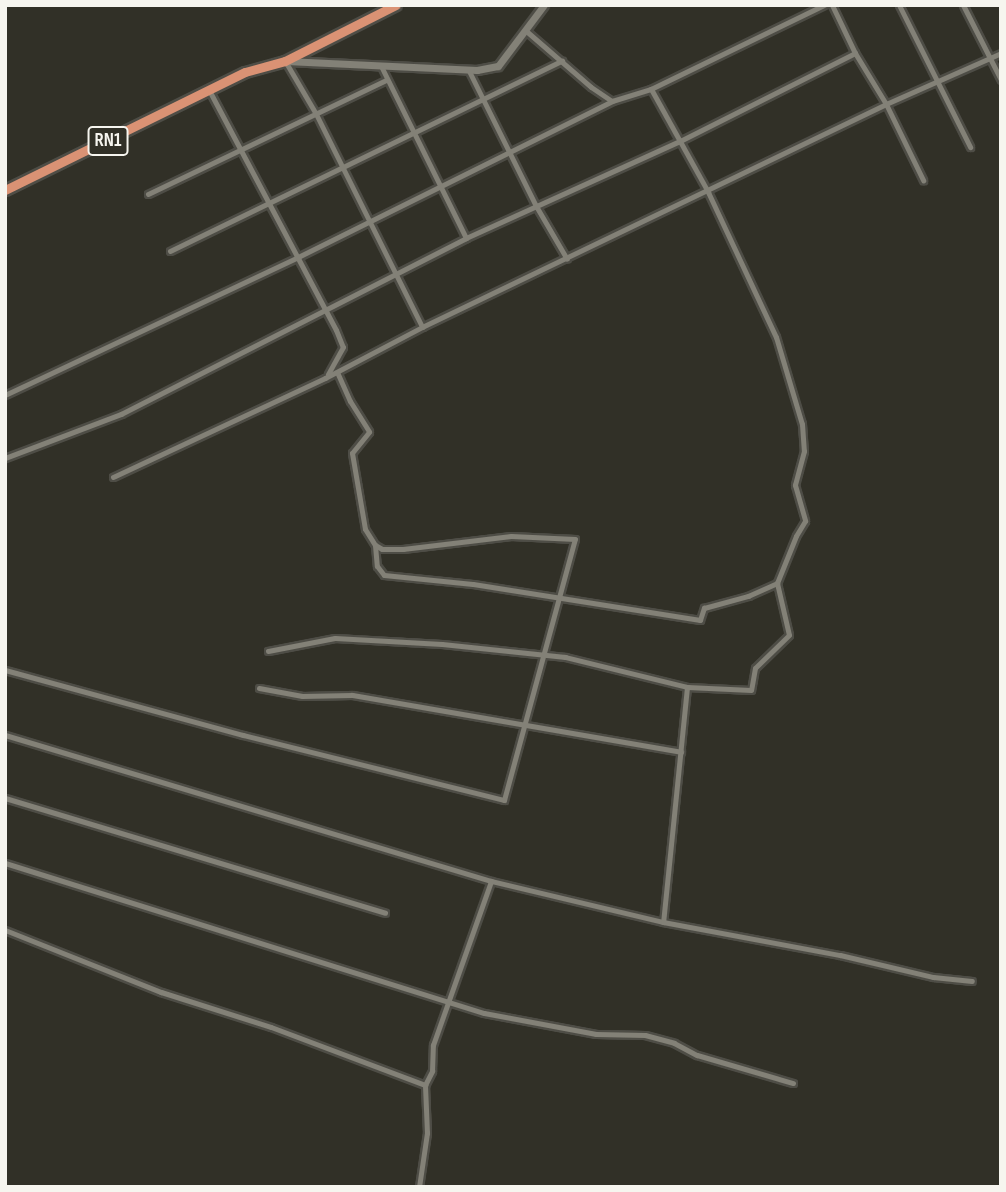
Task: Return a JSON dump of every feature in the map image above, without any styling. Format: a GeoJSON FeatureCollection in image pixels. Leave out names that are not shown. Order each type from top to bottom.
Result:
{"type":"FeatureCollection","features":[{"type":"Feature","properties":{"kind":"highway","name":"RN1"},"geometry":{"type":"LineString","coordinates":[[5,190],[210,92],[246,72],[285,61],[396,5]]}},
{"type":"Feature","properties":{"kind":"street"},"geometry":{"type":"LineString","coordinates":[[285,61],[468,69],[498,66],[544,5]]}},
{"type":"Feature","properties":{"kind":"street"},"geometry":{"type":"LineString","coordinates":[[5,395],[298,257],[612,101],[651,89],[824,5]]}},
{"type":"Feature","properties":{"kind":"street"},"geometry":{"type":"LineString","coordinates":[[832,5],[855,53],[886,104],[923,180]]}},
{"type":"Feature","properties":{"kind":"street"},"geometry":{"type":"LineString","coordinates":[[899,5],[940,81],[970,147]]}},
{"type":"Feature","properties":{"kind":"street"},"geometry":{"type":"LineString","coordinates":[[963,5],[1001,80]]}},
{"type":"Feature","properties":{"kind":"street"},"geometry":{"type":"LineString","coordinates":[[525,30],[591,88],[612,101]]}},
{"type":"Feature","properties":{"kind":"street"},"geometry":{"type":"LineString","coordinates":[[113,477],[325,378],[422,327],[708,192],[886,104],[1001,52]]}},
{"type":"Feature","properties":{"kind":"street"},"geometry":{"type":"LineString","coordinates":[[5,458],[121,414],[466,238],[680,141],[855,53]]}},
{"type":"Feature","properties":{"kind":"street"},"geometry":{"type":"LineString","coordinates":[[285,61],[316,114],[394,276],[422,327]]}},
{"type":"Feature","properties":{"kind":"street"},"geometry":{"type":"LineString","coordinates":[[170,251],[562,61]]}},
{"type":"Feature","properties":{"kind":"street"},"geometry":{"type":"LineString","coordinates":[[380,66],[466,238]]}},
{"type":"Feature","properties":{"kind":"street"},"geometry":{"type":"LineString","coordinates":[[468,69],[536,206],[567,259]]}},
{"type":"Feature","properties":{"kind":"street"},"geometry":{"type":"LineString","coordinates":[[148,194],[386,80]]}},
{"type":"Feature","properties":{"kind":"street"},"geometry":{"type":"LineString","coordinates":[[268,651],[335,638],[442,644],[565,657],[687,687],[751,690],[755,668],[789,635],[777,583],[805,521],[795,485],[804,451],[802,424],[776,337],[708,192],[651,89]]}},
{"type":"Feature","properties":{"kind":"street"},"geometry":{"type":"LineString","coordinates":[[210,92],[270,202],[343,347],[325,378]]}},
{"type":"Feature","properties":{"kind":"street"},"geometry":{"type":"LineString","coordinates":[[337,372],[349,401],[369,432],[352,453],[365,528],[375,545],[377,566],[384,575],[559,597],[700,620],[704,608],[748,596],[777,583]]}},
{"type":"Feature","properties":{"kind":"street"},"geometry":{"type":"LineString","coordinates":[[5,670],[243,735],[504,800],[575,539],[511,536],[403,549],[382,549],[375,545]]}},
{"type":"Feature","properties":{"kind":"street"},"geometry":{"type":"LineString","coordinates":[[663,922],[687,687]]}},
{"type":"Feature","properties":{"kind":"street"},"geometry":{"type":"LineString","coordinates":[[259,688],[302,695],[352,695],[681,752]]}},
{"type":"Feature","properties":{"kind":"street"},"geometry":{"type":"LineString","coordinates":[[5,735],[491,881],[663,922],[933,977],[972,981]]}},
{"type":"Feature","properties":{"kind":"street"},"geometry":{"type":"LineString","coordinates":[[5,798],[385,913]]}},
{"type":"Feature","properties":{"kind":"street"},"geometry":{"type":"LineString","coordinates":[[5,863],[484,1013],[547,1027],[596,1034],[645,1035],[674,1043],[697,1055],[793,1083]]}},
{"type":"Feature","properties":{"kind":"street"},"geometry":{"type":"LineString","coordinates":[[419,1187],[427,1133],[425,1085],[432,1071],[433,1045],[491,881]]}},
{"type":"Feature","properties":{"kind":"street"},"geometry":{"type":"LineString","coordinates":[[5,930],[161,992],[271,1027],[425,1085]]}}]}
